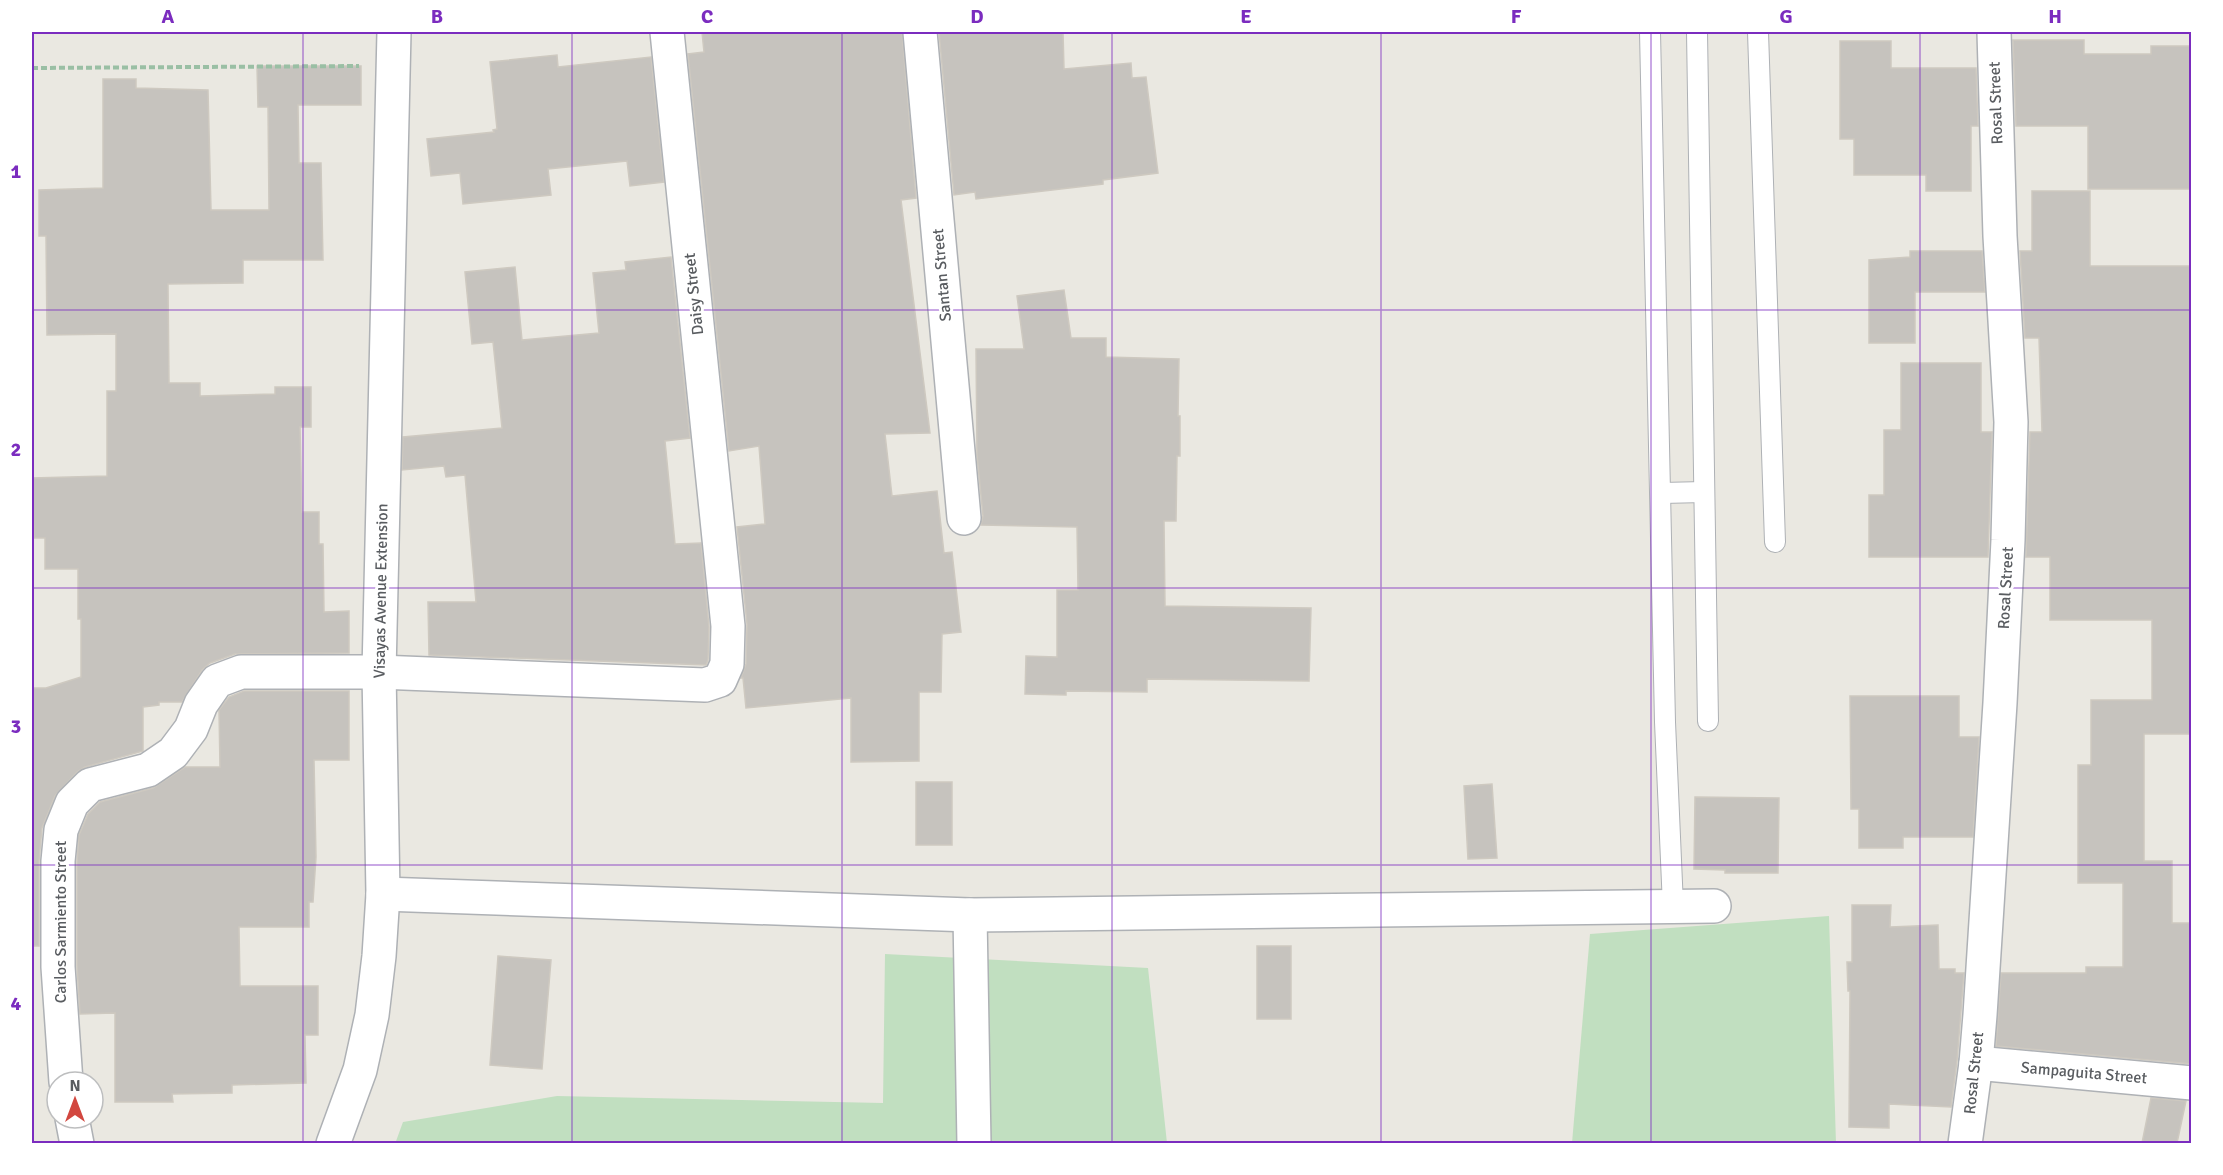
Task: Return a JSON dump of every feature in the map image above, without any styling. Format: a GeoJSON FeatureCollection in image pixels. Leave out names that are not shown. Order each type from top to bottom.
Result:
{"type":"FeatureCollection","features":[{"type":"Feature","properties":{"kind":"street","name":"Visayas Avenue Extension"},"geometry":{"type":"LineString","coordinates":[[333,1143],[360,1070],[372,1015],[383,894],[379,672],[394,32]]}},
{"type":"Feature","properties":{"kind":"street","name":"Daisy Street"},"geometry":{"type":"LineString","coordinates":[[379,672],[705,685],[720,680],[727,664],[728,626],[667,32]]}},
{"type":"Feature","properties":{"kind":"street","name":"Santan Street"},"geometry":{"type":"LineString","coordinates":[[920,32],[963,518]]}},
{"type":"Feature","properties":{"kind":"street","name":"Rosal Street"},"geometry":{"type":"LineString","coordinates":[[1965,1143],[1976,1063],[2000,704],[2008,540],[2011,422],[2000,236],[1994,32]]}},
{"type":"Feature","properties":{"kind":"street","name":"Carlos Sarmiento Street"},"geometry":{"type":"LineString","coordinates":[[65,1070],[58,967],[58,861],[61,830],[72,803],[90,785],[148,770],[173,753],[191,729],[201,704],[217,681],[241,672],[379,672]]}},
{"type":"Feature","properties":{"kind":"street"},"geometry":{"type":"LineString","coordinates":[[383,894],[970,915],[1714,906]]}},
{"type":"Feature","properties":{"kind":"street"},"geometry":{"type":"LineString","coordinates":[[970,915],[974,1143]]}},
{"type":"Feature","properties":{"kind":"street","name":"Sampaguita Street"},"geometry":{"type":"LineString","coordinates":[[1976,1063],[2192,1083]]}},
{"type":"Feature","properties":{"kind":"lane"},"geometry":{"type":"LineString","coordinates":[[1650,32],[1662,493],[1665,723],[1673,906]]}},
{"type":"Feature","properties":{"kind":"lane"},"geometry":{"type":"LineString","coordinates":[[1697,32],[1708,721]]}},
{"type":"Feature","properties":{"kind":"lane"},"geometry":{"type":"LineString","coordinates":[[1758,32],[1775,542]]}},
{"type":"Feature","properties":{"kind":"lane"},"geometry":{"type":"LineString","coordinates":[[1662,493],[1704,492]]}},
{"type":"Feature","properties":{"kind":"path"},"geometry":{"type":"LineString","coordinates":[[32,68],[392,66]]}},
{"type":"Feature","properties":{"kind":"green space"},"geometry":{"type":"Polygon","coordinates":[[[1829,916],[1836,1143],[1572,1143],[1590,934],[1829,916]]]}},
{"type":"Feature","properties":{"kind":"green space"},"geometry":{"type":"Polygon","coordinates":[[[885,954],[1148,968],[1167,1143],[395,1144],[403,1122],[557,1096],[883,1103],[885,954]]]}},
{"type":"Feature","properties":{"kind":"building"},"geometry":{"type":"Polygon","coordinates":[[[702,32],[902,32],[916,198],[901,200],[930,433],[885,434],[892,496],[937,491],[944,553],[952,552],[961,632],[942,634],[941,692],[919,692],[919,761],[851,762],[851,698],[746,708],[743,678],[741,678],[746,664],[747,624],[737,527],[765,524],[759,446],[729,451],[688,54],[704,52],[702,32]]]}},
{"type":"Feature","properties":{"kind":"building"},"geometry":{"type":"Polygon","coordinates":[[[939,32],[1063,32],[1064,69],[1131,63],[1132,78],[1146,77],[1158,173],[1103,180],[1103,184],[976,199],[975,192],[954,195],[939,32]]]}},
{"type":"Feature","properties":{"kind":"building"},"geometry":{"type":"Polygon","coordinates":[[[2013,40],[2084,40],[2084,54],[2151,54],[2151,46],[2192,46],[2192,189],[2088,189],[2088,126],[2016,126],[2013,40]]]}},
{"type":"Feature","properties":{"kind":"building"},"geometry":{"type":"Polygon","coordinates":[[[1840,41],[1891,41],[1891,68],[1976,68],[1978,126],[1971,126],[1971,191],[1926,191],[1926,175],[1854,175],[1854,139],[1840,139],[1840,41]]]}},
{"type":"Feature","properties":{"kind":"building"},"geometry":{"type":"Polygon","coordinates":[[[557,55],[558,67],[651,57],[664,182],[630,186],[627,161],[548,169],[551,195],[463,204],[460,173],[431,176],[427,139],[494,132],[493,130],[497,129],[490,62],[557,55]]]}},
{"type":"Feature","properties":{"kind":"building"},"geometry":{"type":"Polygon","coordinates":[[[257,66],[361,66],[361,105],[298,105],[299,163],[321,163],[323,260],[243,260],[243,283],[168,284],[169,383],[200,383],[200,396],[275,394],[275,387],[311,387],[311,427],[300,427],[302,512],[319,512],[319,544],[323,544],[324,612],[349,611],[349,653],[235,654],[210,663],[202,670],[182,702],[159,702],[159,705],[143,707],[143,751],[85,767],[77,772],[55,796],[42,828],[39,861],[39,946],[32,946],[32,688],[46,688],[81,677],[81,619],[78,619],[78,569],[45,569],[45,538],[34,538],[32,478],[107,476],[107,391],[116,391],[116,334],[47,335],[46,236],[39,236],[39,190],[103,188],[103,79],[136,79],[136,88],[208,90],[211,210],[269,210],[268,107],[258,107],[257,66]]]}},
{"type":"Feature","properties":{"kind":"building"},"geometry":{"type":"Polygon","coordinates":[[[2032,191],[2090,191],[2090,266],[2192,266],[2192,734],[2144,734],[2144,861],[2172,861],[2172,923],[2192,923],[2192,1064],[1996,1046],[2001,973],[2086,973],[2086,967],[2123,967],[2123,883],[2078,883],[2078,765],[2091,765],[2091,700],[2152,700],[2152,620],[2050,620],[2050,557],[2026,557],[2030,432],[2042,432],[2039,338],[2025,338],[2020,251],[2032,251],[2032,191]]]}},
{"type":"Feature","properties":{"kind":"building"},"geometry":{"type":"Polygon","coordinates":[[[1910,251],[1982,251],[1985,292],[1915,292],[1915,343],[1869,343],[1869,260],[1910,257],[1910,251]]]}},
{"type":"Feature","properties":{"kind":"building"},"geometry":{"type":"Polygon","coordinates":[[[671,257],[690,438],[665,441],[675,544],[701,543],[709,627],[706,665],[429,655],[428,602],[476,602],[465,475],[446,477],[444,466],[402,470],[403,437],[502,428],[493,342],[472,344],[465,272],[515,267],[522,340],[599,333],[593,273],[626,270],[625,262],[671,257]]]}},
{"type":"Feature","properties":{"kind":"building"},"geometry":{"type":"Polygon","coordinates":[[[1064,290],[1071,338],[1106,338],[1106,357],[1179,359],[1180,456],[1177,456],[1176,521],[1164,521],[1165,606],[1311,608],[1309,681],[1147,679],[1147,692],[1066,691],[1066,695],[1025,694],[1026,656],[1057,657],[1057,590],[1078,590],[1077,527],[981,525],[983,516],[977,455],[976,349],[1024,349],[1017,296],[1064,290]]]}},
{"type":"Feature","properties":{"kind":"building"},"geometry":{"type":"Polygon","coordinates":[[[1901,363],[1981,363],[1981,432],[1992,432],[1988,557],[1869,557],[1869,495],[1884,495],[1884,430],[1901,430],[1901,363]]]}},
{"type":"Feature","properties":{"kind":"building"},"geometry":{"type":"Polygon","coordinates":[[[244,691],[349,691],[349,760],[314,760],[316,857],[313,902],[309,902],[309,927],[239,927],[240,986],[318,986],[318,1035],[305,1035],[306,1083],[232,1085],[232,1093],[172,1094],[173,1102],[115,1102],[115,1013],[80,1014],[77,966],[79,835],[88,814],[100,802],[153,788],[185,767],[220,767],[219,710],[229,697],[244,691]]]}},
{"type":"Feature","properties":{"kind":"building"},"geometry":{"type":"Polygon","coordinates":[[[1850,696],[1959,696],[1959,737],[1979,737],[1973,837],[1903,837],[1903,848],[1859,848],[1859,809],[1851,809],[1850,696]]]}},
{"type":"Feature","properties":{"kind":"building"},"geometry":{"type":"Polygon","coordinates":[[[916,782],[952,782],[952,845],[916,845],[916,782]]]}},
{"type":"Feature","properties":{"kind":"building"},"geometry":{"type":"Polygon","coordinates":[[[1492,784],[1497,858],[1468,859],[1464,786],[1492,784]]]}},
{"type":"Feature","properties":{"kind":"building"},"geometry":{"type":"Polygon","coordinates":[[[1695,797],[1779,798],[1778,873],[1725,873],[1725,870],[1694,869],[1695,797]]]}},
{"type":"Feature","properties":{"kind":"building"},"geometry":{"type":"Polygon","coordinates":[[[1852,905],[1891,905],[1890,927],[1938,925],[1939,969],[1955,969],[1955,973],[1964,973],[1951,1107],[1889,1104],[1889,1128],[1849,1127],[1850,991],[1848,991],[1847,962],[1852,962],[1852,905]]]}},
{"type":"Feature","properties":{"kind":"building"},"geometry":{"type":"Polygon","coordinates":[[[1257,946],[1291,946],[1291,1019],[1257,1019],[1257,946]]]}},
{"type":"Feature","properties":{"kind":"building"},"geometry":{"type":"Polygon","coordinates":[[[498,956],[551,960],[542,1069],[490,1065],[498,956]]]}},
{"type":"Feature","properties":{"kind":"building"},"geometry":{"type":"Polygon","coordinates":[[[2151,1098],[2186,1101],[2177,1143],[2142,1143],[2151,1098]]]}}]}
